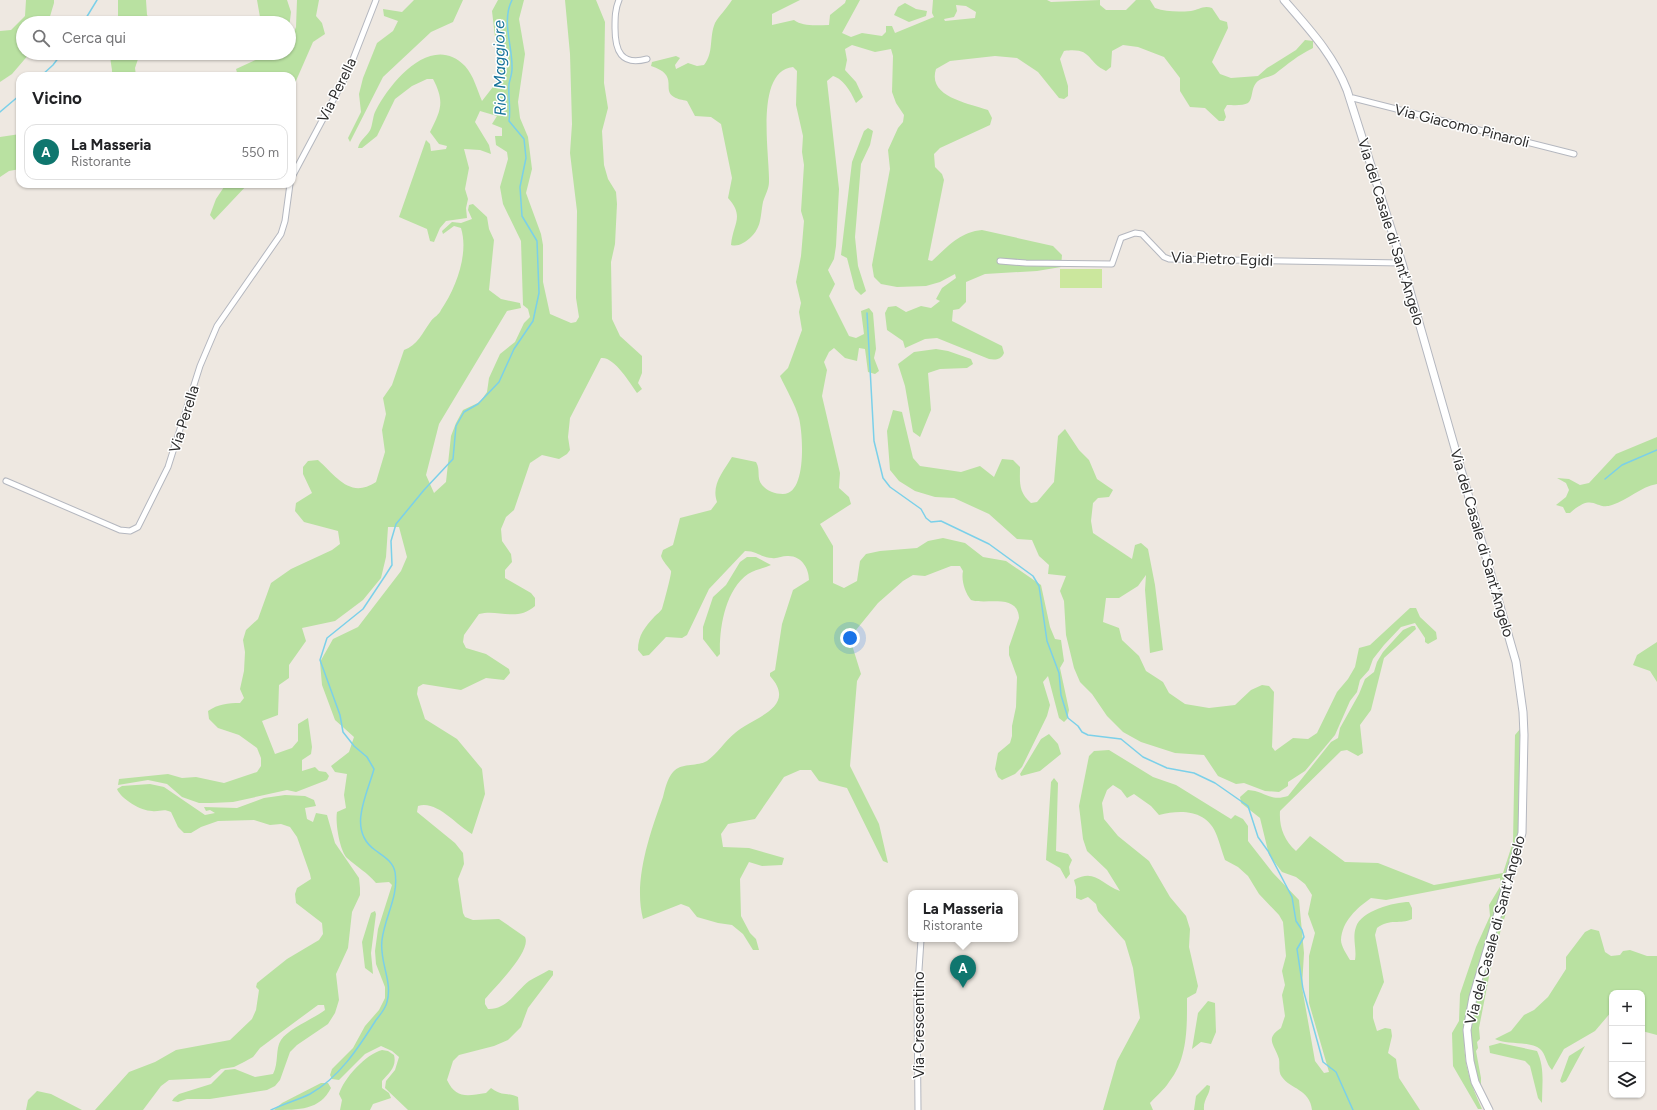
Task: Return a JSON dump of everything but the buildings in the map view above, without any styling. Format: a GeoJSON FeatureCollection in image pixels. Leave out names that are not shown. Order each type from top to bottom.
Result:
{"type":"FeatureCollection","features":[{"type":"Feature","properties":{"kind":"main road","name":"Via del Casale di Sant'Angelo"},"geometry":{"type":"LineString","coordinates":[[1284,0],[1332,58],[1340,73],[1350,99],[1402,263],[1516,662],[1523,712],[1524,772],[1521,840],[1473,997],[1467,1030],[1473,1075],[1489,1110]]}},
{"type":"Feature","properties":{"kind":"street","name":"Via Perella"},"geometry":{"type":"LineString","coordinates":[[296,170],[348,72],[376,0]]}},
{"type":"Feature","properties":{"kind":"street"},"geometry":{"type":"LineString","coordinates":[[619,0],[615,17],[615,40],[618,51],[622,56],[628,59],[638,61],[647,59]]}},
{"type":"Feature","properties":{"kind":"street","name":"Via Giacomo Pinaroli"},"geometry":{"type":"LineString","coordinates":[[1350,99],[1353,98],[1574,154]]}},
{"type":"Feature","properties":{"kind":"street","name":"Via Perella"},"geometry":{"type":"LineString","coordinates":[[6,481],[120,530],[130,531],[138,527],[168,467],[200,366],[217,326],[281,234],[285,221],[289,188]]}},
{"type":"Feature","properties":{"kind":"street","name":"Via Pietro Egidi"},"geometry":{"type":"LineString","coordinates":[[1000,261],[1026,263],[1112,264],[1121,238],[1137,233],[1142,234],[1164,257],[1171,259],[1402,263]]}},
{"type":"Feature","properties":{"kind":"street","name":"Via Crescentino"},"geometry":{"type":"LineString","coordinates":[[918,1110],[917,999],[920,942]]}},
{"type":"Feature","properties":{"kind":"green space"},"geometry":{"type":"Polygon","coordinates":[[[26,0],[54,0],[50,16],[25,16],[26,0]]]}},
{"type":"Feature","properties":{"kind":"green space"},"geometry":{"type":"Polygon","coordinates":[[[118,0],[146,0],[148,16],[118,16],[118,0]]]}},
{"type":"Feature","properties":{"kind":"green space"},"geometry":{"type":"Polygon","coordinates":[[[257,0],[287,0],[291,12],[291,16],[260,16],[257,0]]]}},
{"type":"Feature","properties":{"kind":"green space"},"geometry":{"type":"Polygon","coordinates":[[[297,0],[319,0],[316,16],[322,23],[325,34],[313,42],[296,81],[296,72],[237,72],[236,69],[256,60],[296,60],[297,0]]]}},
{"type":"Feature","properties":{"kind":"green space"},"geometry":{"type":"Polygon","coordinates":[[[414,0],[463,0],[453,22],[431,32],[383,77],[350,142],[348,138],[361,112],[359,94],[363,78],[377,43],[393,31],[398,21],[384,16],[383,9],[402,12],[414,0]]]}},
{"type":"Feature","properties":{"kind":"green space"},"geometry":{"type":"Polygon","coordinates":[[[498,0],[524,0],[519,19],[525,54],[518,102],[520,118],[528,137],[532,169],[526,193],[541,234],[543,245],[543,282],[550,314],[571,323],[576,322],[579,317],[576,298],[577,211],[570,153],[572,124],[570,54],[565,0],[596,0],[605,22],[604,83],[608,108],[602,131],[604,165],[608,179],[616,192],[617,204],[615,244],[611,262],[612,319],[620,336],[642,356],[642,373],[638,383],[642,389],[637,393],[626,377],[611,361],[601,358],[570,418],[568,437],[570,450],[559,459],[542,455],[530,463],[514,510],[506,517],[501,529],[502,541],[511,554],[512,562],[505,570],[505,578],[531,593],[535,598],[535,606],[528,611],[515,614],[479,614],[464,635],[463,642],[466,648],[486,654],[509,669],[510,673],[504,680],[486,678],[461,690],[423,684],[418,687],[417,694],[425,719],[457,739],[482,769],[485,794],[472,834],[446,814],[432,807],[425,805],[418,806],[417,812],[455,843],[463,853],[464,864],[458,879],[463,913],[465,917],[473,920],[499,919],[525,937],[526,943],[518,960],[485,999],[485,1004],[488,1009],[501,1006],[511,999],[529,981],[549,970],[553,971],[553,975],[528,1008],[521,1027],[508,1040],[494,1046],[459,1055],[453,1061],[447,1080],[454,1090],[463,1095],[486,1093],[491,1088],[502,1093],[518,1097],[519,1110],[408,1110],[385,1088],[386,1081],[395,1070],[399,1057],[392,1051],[381,1046],[365,1054],[339,1080],[332,1079],[330,1075],[332,1069],[353,1048],[365,1026],[379,1010],[385,998],[385,987],[376,964],[375,951],[378,929],[392,885],[389,882],[376,883],[347,858],[342,849],[337,823],[337,812],[346,808],[344,795],[347,774],[335,772],[331,766],[349,752],[354,737],[335,720],[322,685],[320,662],[333,639],[358,627],[401,571],[407,557],[399,527],[388,527],[386,557],[381,578],[363,600],[335,621],[302,628],[306,641],[289,665],[289,678],[279,685],[278,715],[262,721],[275,754],[292,748],[298,741],[298,724],[308,718],[312,747],[311,754],[302,760],[302,771],[315,767],[319,771],[326,772],[329,776],[327,780],[296,792],[287,790],[233,802],[211,803],[199,803],[182,797],[167,784],[148,780],[118,785],[119,779],[168,774],[182,778],[196,777],[224,783],[257,772],[261,766],[261,758],[257,748],[239,735],[218,728],[209,719],[208,711],[223,704],[240,703],[244,698],[240,689],[244,671],[245,652],[243,640],[246,630],[258,619],[271,583],[291,569],[332,550],[340,544],[338,531],[304,522],[295,511],[296,503],[312,493],[303,474],[303,467],[308,461],[318,460],[344,484],[351,487],[367,487],[376,482],[385,452],[382,430],[386,414],[383,398],[392,385],[404,350],[413,345],[419,338],[431,321],[438,315],[452,292],[460,270],[463,238],[461,228],[454,226],[443,234],[442,231],[452,222],[461,223],[472,219],[468,210],[469,205],[473,204],[487,217],[489,229],[494,240],[489,290],[501,299],[520,303],[521,308],[507,311],[439,424],[426,475],[434,493],[446,482],[451,436],[463,410],[480,402],[487,392],[489,378],[500,354],[515,342],[524,323],[530,317],[528,309],[523,305],[521,241],[503,204],[500,187],[508,159],[507,152],[496,145],[495,136],[502,136],[502,128],[492,124],[497,116],[480,111],[475,122],[489,145],[491,154],[480,150],[464,149],[469,168],[465,189],[468,199],[466,208],[467,218],[446,221],[440,228],[434,242],[430,241],[427,229],[399,217],[426,140],[430,144],[431,151],[446,149],[447,146],[439,144],[430,132],[437,118],[440,106],[439,94],[433,79],[427,79],[412,86],[395,99],[377,136],[362,148],[358,148],[372,126],[374,114],[383,98],[402,74],[414,64],[426,57],[439,54],[452,57],[465,66],[473,79],[482,101],[496,83],[499,71],[492,11],[498,0]]]}},
{"type":"Feature","properties":{"kind":"green space"},"geometry":{"type":"Polygon","coordinates":[[[732,0],[800,0],[772,14],[772,25],[794,20],[806,25],[829,25],[830,15],[845,3],[846,0],[860,0],[842,33],[851,37],[862,33],[882,36],[886,32],[886,26],[892,26],[895,33],[934,17],[932,13],[933,0],[1047,0],[1051,2],[1100,0],[1100,5],[1106,10],[1126,10],[1136,0],[1150,0],[1155,8],[1177,12],[1209,7],[1212,8],[1220,20],[1227,22],[1228,28],[1212,62],[1220,74],[1231,78],[1258,76],[1267,68],[1296,50],[1305,40],[1313,41],[1313,48],[1275,74],[1258,81],[1254,85],[1251,99],[1248,103],[1241,105],[1227,105],[1224,110],[1226,117],[1224,121],[1219,121],[1205,108],[1190,107],[1180,91],[1180,78],[1164,57],[1138,47],[1123,45],[1112,51],[1111,67],[1106,71],[1095,64],[1085,53],[1073,50],[1064,51],[1060,59],[1068,86],[1068,96],[1064,99],[1059,98],[1038,72],[1017,58],[995,56],[950,61],[936,69],[935,79],[943,92],[961,101],[988,110],[992,118],[990,125],[940,148],[934,154],[935,167],[942,174],[944,180],[928,260],[932,261],[960,237],[974,231],[982,230],[1053,246],[1062,255],[1061,267],[1037,271],[985,274],[966,282],[966,302],[959,309],[953,310],[952,321],[1002,346],[1004,353],[998,359],[989,359],[937,338],[925,339],[905,348],[903,341],[887,330],[885,313],[888,307],[896,306],[906,312],[921,306],[931,308],[940,301],[936,299],[942,288],[956,278],[955,274],[940,282],[926,286],[897,287],[881,284],[874,277],[872,265],[890,169],[888,150],[898,128],[903,122],[904,115],[896,103],[892,92],[893,56],[891,49],[875,52],[852,45],[845,49],[847,60],[845,70],[856,82],[863,97],[856,103],[850,91],[841,80],[833,76],[827,81],[839,189],[836,246],[834,259],[828,270],[835,284],[829,296],[849,336],[856,338],[864,334],[861,311],[869,308],[873,313],[876,349],[874,358],[879,371],[875,374],[868,372],[865,349],[859,348],[857,361],[845,358],[834,348],[829,352],[824,362],[827,370],[822,396],[840,473],[839,488],[849,497],[851,504],[820,524],[833,546],[833,583],[844,588],[857,581],[860,561],[866,554],[880,551],[917,548],[928,541],[943,538],[965,543],[983,557],[1006,561],[1041,585],[1050,627],[1055,639],[1061,640],[1064,661],[1060,668],[1069,710],[1067,719],[1064,722],[1059,718],[1048,676],[1043,682],[1050,705],[1047,716],[1022,767],[1015,774],[1002,780],[998,777],[995,769],[998,753],[1010,743],[1016,707],[1017,677],[1009,655],[1009,647],[1019,618],[1017,610],[1013,605],[1007,603],[971,600],[964,586],[963,571],[960,566],[951,566],[925,576],[913,575],[903,581],[878,603],[856,630],[852,645],[861,674],[857,681],[850,766],[879,824],[888,863],[883,861],[847,788],[819,781],[811,770],[800,770],[784,777],[755,819],[728,824],[721,834],[723,847],[749,848],[784,858],[782,865],[762,866],[749,862],[740,879],[741,916],[750,933],[756,939],[759,950],[753,950],[743,934],[732,925],[697,917],[689,907],[681,904],[643,919],[640,904],[640,889],[644,857],[669,778],[673,772],[681,767],[707,761],[735,733],[761,717],[776,704],[779,696],[777,687],[770,676],[770,673],[775,670],[782,624],[793,590],[809,580],[806,567],[800,560],[792,556],[768,558],[753,552],[745,551],[709,589],[687,635],[682,638],[666,637],[649,655],[643,656],[638,650],[639,640],[643,632],[648,624],[662,609],[667,590],[671,571],[661,556],[663,550],[673,545],[680,518],[711,510],[717,502],[717,484],[732,457],[756,462],[759,480],[762,485],[774,493],[780,494],[791,491],[796,484],[800,474],[802,462],[802,437],[799,418],[780,376],[788,368],[802,330],[799,312],[801,303],[796,282],[801,256],[804,221],[801,211],[804,165],[802,152],[803,136],[796,105],[797,71],[793,67],[781,72],[773,83],[769,98],[767,135],[769,182],[763,202],[759,226],[750,238],[739,245],[731,245],[737,215],[736,210],[728,198],[732,178],[721,124],[711,117],[695,116],[687,101],[675,98],[670,94],[668,78],[665,74],[651,66],[652,62],[676,56],[680,58],[675,65],[676,69],[688,63],[697,66],[704,65],[709,55],[715,23],[732,0]],[[956,5],[957,11],[954,17],[944,19],[945,21],[975,18],[976,12],[966,6],[956,5]]]}},
{"type":"Feature","properties":{"kind":"green space"},"geometry":{"type":"Polygon","coordinates":[[[905,3],[916,9],[927,11],[926,16],[909,22],[894,15],[898,7],[905,3]]]}},
{"type":"Feature","properties":{"kind":"green space"},"geometry":{"type":"Polygon","coordinates":[[[16,25],[16,60],[24,60],[12,74],[0,82],[0,31],[11,30],[16,25]]]}},
{"type":"Feature","properties":{"kind":"green space"},"geometry":{"type":"Polygon","coordinates":[[[110,60],[138,60],[135,68],[136,72],[112,72],[110,60]]]}},
{"type":"Feature","properties":{"kind":"green space"},"geometry":{"type":"Polygon","coordinates":[[[868,128],[873,131],[870,145],[861,164],[855,237],[858,266],[866,291],[861,295],[855,289],[847,258],[841,255],[852,162],[864,131],[868,128]]]}},
{"type":"Feature","properties":{"kind":"green space"},"geometry":{"type":"Polygon","coordinates":[[[16,135],[16,170],[9,171],[0,177],[0,137],[16,135]]]}},
{"type":"Feature","properties":{"kind":"green space"},"geometry":{"type":"Polygon","coordinates":[[[223,188],[244,188],[214,220],[210,215],[216,199],[223,188]]]}},
{"type":"Feature","properties":{"kind":"green space"},"geometry":{"type":"Polygon","coordinates":[[[1060,269],[1102,269],[1102,288],[1060,288],[1060,269]]]}},
{"type":"Feature","properties":{"kind":"green space"},"geometry":{"type":"Polygon","coordinates":[[[936,349],[948,351],[971,359],[973,364],[967,368],[940,369],[928,373],[931,410],[920,437],[913,432],[905,386],[898,364],[914,352],[936,349]]]}},
{"type":"Feature","properties":{"kind":"green space"},"geometry":{"type":"Polygon","coordinates":[[[893,410],[902,412],[913,458],[920,466],[961,472],[980,466],[994,477],[1002,459],[1013,460],[1020,467],[1020,482],[1022,491],[1031,503],[1037,502],[1054,482],[1058,436],[1065,429],[1079,450],[1089,460],[1097,479],[1113,490],[1109,497],[1098,498],[1093,503],[1091,521],[1093,533],[1132,559],[1135,545],[1141,543],[1148,549],[1155,585],[1163,650],[1150,653],[1145,590],[1146,575],[1138,586],[1119,598],[1106,598],[1103,622],[1119,628],[1122,640],[1139,656],[1146,671],[1163,682],[1169,693],[1185,704],[1209,708],[1235,705],[1251,690],[1262,685],[1269,686],[1274,692],[1272,747],[1275,751],[1293,738],[1308,739],[1317,733],[1337,692],[1348,679],[1355,667],[1359,648],[1370,645],[1410,608],[1416,608],[1420,617],[1436,632],[1437,639],[1428,644],[1425,642],[1425,638],[1415,623],[1401,627],[1373,659],[1369,670],[1360,680],[1357,692],[1350,701],[1335,735],[1305,771],[1288,782],[1288,786],[1279,792],[1265,791],[1244,783],[1236,784],[1218,776],[1204,755],[1175,753],[1141,742],[1123,732],[1107,716],[1092,694],[1080,682],[1074,668],[1066,635],[1064,601],[1060,591],[1066,576],[1048,574],[1049,565],[1039,556],[1032,540],[1017,539],[989,514],[954,498],[935,497],[915,491],[899,481],[890,470],[887,431],[893,410]]]}},
{"type":"Feature","properties":{"kind":"green space"},"geometry":{"type":"Polygon","coordinates":[[[1657,437],[1657,484],[1645,488],[1612,505],[1602,506],[1589,502],[1584,503],[1570,513],[1566,513],[1563,507],[1556,505],[1566,497],[1569,490],[1566,483],[1557,478],[1569,479],[1580,485],[1589,483],[1616,454],[1657,437]]]}},
{"type":"Feature","properties":{"kind":"green space"},"geometry":{"type":"Polygon","coordinates":[[[747,557],[756,557],[771,565],[748,574],[740,581],[734,590],[722,622],[720,654],[717,657],[703,639],[703,627],[713,597],[726,585],[740,562],[747,557]]]}},
{"type":"Feature","properties":{"kind":"green space"},"geometry":{"type":"Polygon","coordinates":[[[1415,626],[1416,629],[1384,658],[1371,710],[1360,725],[1363,753],[1358,756],[1347,750],[1341,751],[1280,811],[1280,822],[1285,838],[1296,851],[1310,836],[1345,862],[1378,863],[1434,885],[1503,873],[1513,842],[1515,735],[1520,729],[1518,836],[1466,1019],[1464,1044],[1466,1065],[1472,1086],[1482,1109],[1478,1109],[1453,1066],[1452,1033],[1459,1021],[1460,994],[1476,947],[1490,916],[1489,905],[1501,885],[1500,878],[1386,900],[1371,898],[1351,916],[1344,927],[1341,942],[1350,960],[1355,960],[1354,935],[1359,921],[1364,916],[1379,908],[1403,902],[1409,902],[1412,908],[1412,919],[1403,922],[1386,923],[1377,928],[1375,935],[1384,982],[1373,1007],[1373,1018],[1377,1031],[1385,1028],[1391,1029],[1392,1036],[1388,1053],[1396,1059],[1399,1078],[1420,1110],[1312,1110],[1308,1098],[1304,1093],[1286,1081],[1281,1075],[1279,1059],[1272,1042],[1273,1036],[1281,1028],[1285,1016],[1282,995],[1285,985],[1282,971],[1286,956],[1283,922],[1279,915],[1259,894],[1248,876],[1238,867],[1225,860],[1213,827],[1201,816],[1185,812],[1159,815],[1151,806],[1134,794],[1127,798],[1121,790],[1113,785],[1107,790],[1102,803],[1104,819],[1118,836],[1149,861],[1170,897],[1186,916],[1190,929],[1189,947],[1198,986],[1196,993],[1187,998],[1185,1042],[1180,1063],[1167,1085],[1150,1103],[1153,1110],[1103,1110],[1117,1061],[1140,1018],[1133,968],[1125,941],[1098,911],[1096,904],[1088,897],[1081,900],[1076,898],[1076,887],[1074,880],[1087,876],[1098,878],[1120,891],[1107,870],[1087,851],[1083,839],[1079,806],[1089,756],[1094,751],[1109,750],[1153,777],[1176,785],[1231,819],[1235,815],[1243,819],[1248,826],[1248,841],[1273,873],[1299,900],[1304,953],[1302,987],[1315,1061],[1324,1073],[1329,1072],[1309,1003],[1309,956],[1315,933],[1308,914],[1312,895],[1305,884],[1296,877],[1282,872],[1269,855],[1260,818],[1241,803],[1240,797],[1248,790],[1277,798],[1288,796],[1331,742],[1338,738],[1340,728],[1359,694],[1365,679],[1374,672],[1377,662],[1383,652],[1403,630],[1415,626]]]}},
{"type":"Feature","properties":{"kind":"green space"},"geometry":{"type":"Polygon","coordinates":[[[1657,642],[1657,682],[1650,671],[1633,665],[1637,655],[1657,642]]]}},
{"type":"Feature","properties":{"kind":"green space"},"geometry":{"type":"Polygon","coordinates":[[[1049,734],[1058,744],[1061,754],[1040,771],[1021,776],[1020,774],[1041,739],[1049,734]]]}},
{"type":"Feature","properties":{"kind":"green space"},"geometry":{"type":"Polygon","coordinates":[[[1054,778],[1058,783],[1056,851],[1068,854],[1072,860],[1069,867],[1070,874],[1066,879],[1060,868],[1046,860],[1051,782],[1054,778]]]}},
{"type":"Feature","properties":{"kind":"green space"},"geometry":{"type":"Polygon","coordinates":[[[150,784],[164,787],[205,815],[215,813],[210,810],[206,811],[204,807],[237,808],[264,798],[285,795],[305,796],[314,800],[316,806],[305,808],[307,819],[313,822],[316,813],[327,815],[335,843],[359,878],[360,895],[352,912],[348,948],[336,974],[339,1000],[335,1013],[328,1024],[297,1045],[290,1052],[280,1080],[275,1086],[267,1090],[210,1099],[187,1099],[178,1102],[172,1101],[179,1094],[211,1084],[225,1070],[235,1069],[255,1077],[273,1074],[281,1040],[289,1032],[325,1010],[324,1005],[318,1005],[260,1048],[253,1057],[234,1067],[221,1069],[210,1078],[169,1080],[161,1086],[143,1110],[95,1110],[129,1072],[155,1062],[176,1050],[230,1040],[252,1019],[256,1010],[259,990],[256,987],[257,983],[287,959],[319,940],[323,934],[322,923],[296,903],[295,894],[297,888],[311,879],[297,837],[290,827],[281,824],[270,825],[254,820],[218,821],[201,827],[191,833],[184,833],[178,827],[171,812],[166,810],[148,810],[137,807],[123,797],[117,789],[122,786],[150,784]]]}},
{"type":"Feature","properties":{"kind":"green space"},"geometry":{"type":"Polygon","coordinates":[[[1505,907],[1506,913],[1493,956],[1479,1028],[1480,1039],[1477,1042],[1478,1048],[1476,1051],[1481,1078],[1481,1091],[1473,1065],[1469,1037],[1470,1016],[1495,932],[1505,907]]]}},
{"type":"Feature","properties":{"kind":"green space"},"geometry":{"type":"Polygon","coordinates":[[[375,911],[376,914],[371,953],[373,974],[365,968],[362,942],[371,913],[375,911]]]}},
{"type":"Feature","properties":{"kind":"green space"},"geometry":{"type":"Polygon","coordinates":[[[1591,929],[1599,931],[1605,952],[1611,956],[1620,955],[1623,951],[1630,950],[1647,956],[1657,956],[1657,1035],[1645,1032],[1645,990],[1609,990],[1609,1015],[1595,1031],[1564,1049],[1552,1070],[1540,1049],[1531,1045],[1495,1039],[1511,1031],[1524,1015],[1534,1010],[1548,997],[1566,969],[1566,957],[1585,932],[1591,929]]]}},
{"type":"Feature","properties":{"kind":"green space"},"geometry":{"type":"Polygon","coordinates":[[[1208,1001],[1215,1003],[1216,1032],[1211,1044],[1201,1042],[1192,1049],[1198,1013],[1208,1001]]]}},
{"type":"Feature","properties":{"kind":"green space"},"geometry":{"type":"Polygon","coordinates":[[[1500,1043],[1537,1051],[1540,1057],[1542,1070],[1542,1103],[1538,1098],[1530,1066],[1525,1061],[1490,1053],[1489,1046],[1500,1043]]]}},
{"type":"Feature","properties":{"kind":"green space"},"geometry":{"type":"Polygon","coordinates":[[[1585,1046],[1566,1081],[1562,1083],[1560,1081],[1569,1056],[1585,1046]]]}},
{"type":"Feature","properties":{"kind":"green space"},"geometry":{"type":"Polygon","coordinates":[[[382,1050],[388,1051],[394,1055],[395,1059],[390,1072],[382,1081],[382,1088],[389,1093],[391,1098],[373,1104],[370,1110],[340,1110],[342,1100],[339,1094],[346,1081],[363,1061],[369,1056],[382,1050]]]}},
{"type":"Feature","properties":{"kind":"green space"},"geometry":{"type":"Polygon","coordinates":[[[321,1083],[328,1083],[331,1088],[321,1101],[315,1105],[292,1110],[274,1110],[282,1103],[321,1083]]]}},
{"type":"Feature","properties":{"kind":"green space"},"geometry":{"type":"Polygon","coordinates":[[[1207,1085],[1210,1086],[1210,1089],[1204,1110],[1194,1110],[1196,1096],[1207,1085]]]}},
{"type":"Feature","properties":{"kind":"green space"},"geometry":{"type":"Polygon","coordinates":[[[37,1091],[51,1094],[82,1110],[26,1110],[28,1100],[37,1091]]]}},
{"type":"Feature","properties":{"kind":"waterway"},"geometry":{"type":"LineString","coordinates":[[87,16],[97,0]]}},
{"type":"Feature","properties":{"kind":"waterway","name":"Rio Maggiore"},"geometry":{"type":"LineString","coordinates":[[271,1110],[310,1094],[339,1071],[363,1041],[383,1011],[387,1002],[388,987],[382,956],[382,940],[395,889],[395,872],[390,862],[367,842],[362,833],[361,812],[374,769],[367,757],[354,746],[343,732],[340,715],[320,660],[327,638],[363,609],[392,565],[391,541],[396,524],[424,490],[453,459],[456,426],[464,412],[478,404],[499,382],[514,349],[533,321],[539,293],[537,241],[522,216],[520,187],[526,158],[524,139],[509,121],[509,84],[512,60],[507,25],[509,8],[512,0]]}},
{"type":"Feature","properties":{"kind":"waterway"},"geometry":{"type":"LineString","coordinates":[[45,72],[57,60]]}},
{"type":"Feature","properties":{"kind":"waterway"},"geometry":{"type":"LineString","coordinates":[[0,112],[16,98]]}},
{"type":"Feature","properties":{"kind":"waterway"},"geometry":{"type":"LineString","coordinates":[[867,313],[874,441],[883,478],[890,487],[921,509],[926,518],[931,522],[941,521],[989,544],[1033,576],[1039,586],[1047,641],[1059,673],[1061,695],[1068,718],[1078,726],[1082,732],[1088,735],[1121,739],[1143,757],[1167,768],[1194,773],[1215,783],[1248,806],[1258,837],[1268,851],[1292,897],[1296,921],[1302,930],[1304,937],[1297,949],[1303,989],[1323,1062],[1336,1072],[1353,1110]]}},
{"type":"Feature","properties":{"kind":"waterway"},"geometry":{"type":"LineString","coordinates":[[1605,479],[1622,465],[1657,450]]}},
{"type":"Feature","properties":{"kind":"place","name":"La Masseria"},"geometry":{"type":"Point","coordinates":[963,988]}}]}
